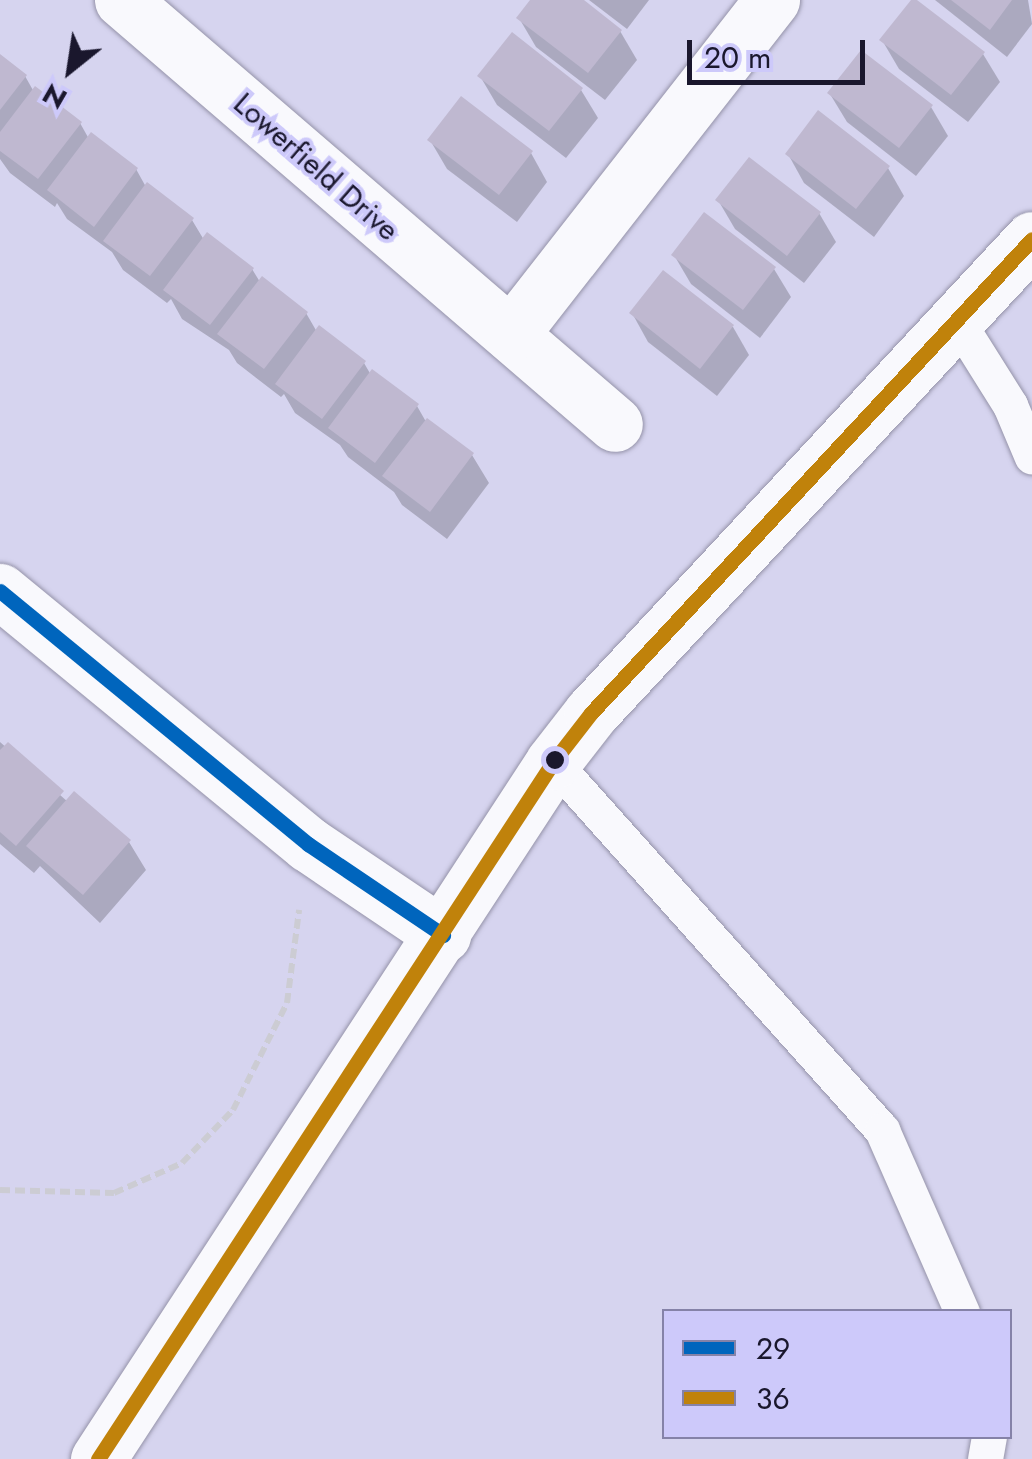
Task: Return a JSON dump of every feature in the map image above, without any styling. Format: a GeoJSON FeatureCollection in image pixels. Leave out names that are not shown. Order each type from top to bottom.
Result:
{"type":"FeatureCollection","features":[{"type":"Feature","properties":{"kind":"street","name":"Lowerfield Drive"},"geometry":{"type":"LineString","coordinates":[[122,0],[615,424]]}},
{"type":"Feature","properties":{"kind":"street"},"geometry":{"type":"LineString","coordinates":[[510,334],[772,0]]}},
{"type":"Feature","properties":{"kind":"street"},"geometry":{"type":"LineString","coordinates":[[98,1459],[553,762],[591,713],[1032,239]]}},
{"type":"Feature","properties":{"kind":"street"},"geometry":{"type":"LineString","coordinates":[[0,592],[308,844],[443,935]]}},
{"type":"Feature","properties":{"kind":"lane"},"geometry":{"type":"LineString","coordinates":[[956,319],[1010,405],[1032,457]]}},
{"type":"Feature","properties":{"kind":"lane"},"geometry":{"type":"LineString","coordinates":[[553,762],[882,1130],[961,1309]]}},
{"type":"Feature","properties":{"kind":"path"},"geometry":{"type":"LineString","coordinates":[[0,1190],[114,1193],[182,1163],[233,1110],[287,1003],[308,844]]}},
{"type":"Feature","properties":{"kind":"building"},"geometry":{"type":"Polygon","coordinates":[[[530,0],[584,0],[622,30],[588,73],[516,18],[530,0]]]}},
{"type":"Feature","properties":{"kind":"building"},"geometry":{"type":"Polygon","coordinates":[[[911,0],[917,0],[985,52],[951,95],[879,40],[911,0]]]}},
{"type":"Feature","properties":{"kind":"building"},"geometry":{"type":"Polygon","coordinates":[[[951,0],[1012,0],[990,30],[951,0]]]}},
{"type":"Feature","properties":{"kind":"building"},"geometry":{"type":"Polygon","coordinates":[[[512,32],[583,88],[549,131],[477,76],[512,32]]]}},
{"type":"Feature","properties":{"kind":"building"},"geometry":{"type":"Polygon","coordinates":[[[861,50],[933,105],[899,148],[827,93],[861,50]]]}},
{"type":"Feature","properties":{"kind":"building"},"geometry":{"type":"Polygon","coordinates":[[[0,54],[27,75],[0,110],[0,54]]]}},
{"type":"Feature","properties":{"kind":"building"},"geometry":{"type":"Polygon","coordinates":[[[35,86],[82,122],[38,179],[0,151],[0,132],[35,86]]]}},
{"type":"Feature","properties":{"kind":"building"},"geometry":{"type":"Polygon","coordinates":[[[461,96],[533,151],[499,195],[427,140],[461,96]]]}},
{"type":"Feature","properties":{"kind":"building"},"geometry":{"type":"Polygon","coordinates":[[[818,110],[890,166],[856,209],[785,154],[818,110]]]}},
{"type":"Feature","properties":{"kind":"building"},"geometry":{"type":"Polygon","coordinates":[[[91,132],[138,168],[94,227],[47,190],[91,132]]]}},
{"type":"Feature","properties":{"kind":"building"},"geometry":{"type":"Polygon","coordinates":[[[749,157],[821,212],[787,256],[715,200],[749,157]]]}},
{"type":"Feature","properties":{"kind":"building"},"geometry":{"type":"Polygon","coordinates":[[[147,182],[194,218],[150,276],[103,241],[147,182]]]}},
{"type":"Feature","properties":{"kind":"building"},"geometry":{"type":"Polygon","coordinates":[[[704,212],[776,267],[743,310],[671,255],[704,212]]]}},
{"type":"Feature","properties":{"kind":"building"},"geometry":{"type":"Polygon","coordinates":[[[207,232],[254,268],[210,325],[163,290],[207,232]]]}},
{"type":"Feature","properties":{"kind":"building"},"geometry":{"type":"Polygon","coordinates":[[[663,270],[734,325],[700,369],[629,313],[663,270]]]}},
{"type":"Feature","properties":{"kind":"building"},"geometry":{"type":"Polygon","coordinates":[[[262,276],[308,312],[264,369],[217,334],[262,276]]]}},
{"type":"Feature","properties":{"kind":"building"},"geometry":{"type":"Polygon","coordinates":[[[319,325],[366,361],[322,419],[275,384],[319,325]]]}},
{"type":"Feature","properties":{"kind":"building"},"geometry":{"type":"Polygon","coordinates":[[[372,369],[419,404],[375,463],[328,428],[372,369]]]}},
{"type":"Feature","properties":{"kind":"building"},"geometry":{"type":"Polygon","coordinates":[[[427,418],[474,453],[430,512],[382,476],[427,418]]]}},
{"type":"Feature","properties":{"kind":"building"},"geometry":{"type":"Polygon","coordinates":[[[8,742],[64,791],[16,846],[0,832],[0,750],[8,742]]]}},
{"type":"Feature","properties":{"kind":"building"},"geometry":{"type":"Polygon","coordinates":[[[74,791],[131,840],[83,895],[26,846],[74,791]]]}},
{"type":"Feature","properties":{"kind":"transit line","name":"36"},"geometry":{"type":"LineString","coordinates":[[98,1459],[553,762],[591,713],[1032,239]]}},
{"type":"Feature","properties":{"kind":"transit line","name":"29"},"geometry":{"type":"LineString","coordinates":[[0,591],[308,844],[443,935]]}}]}
